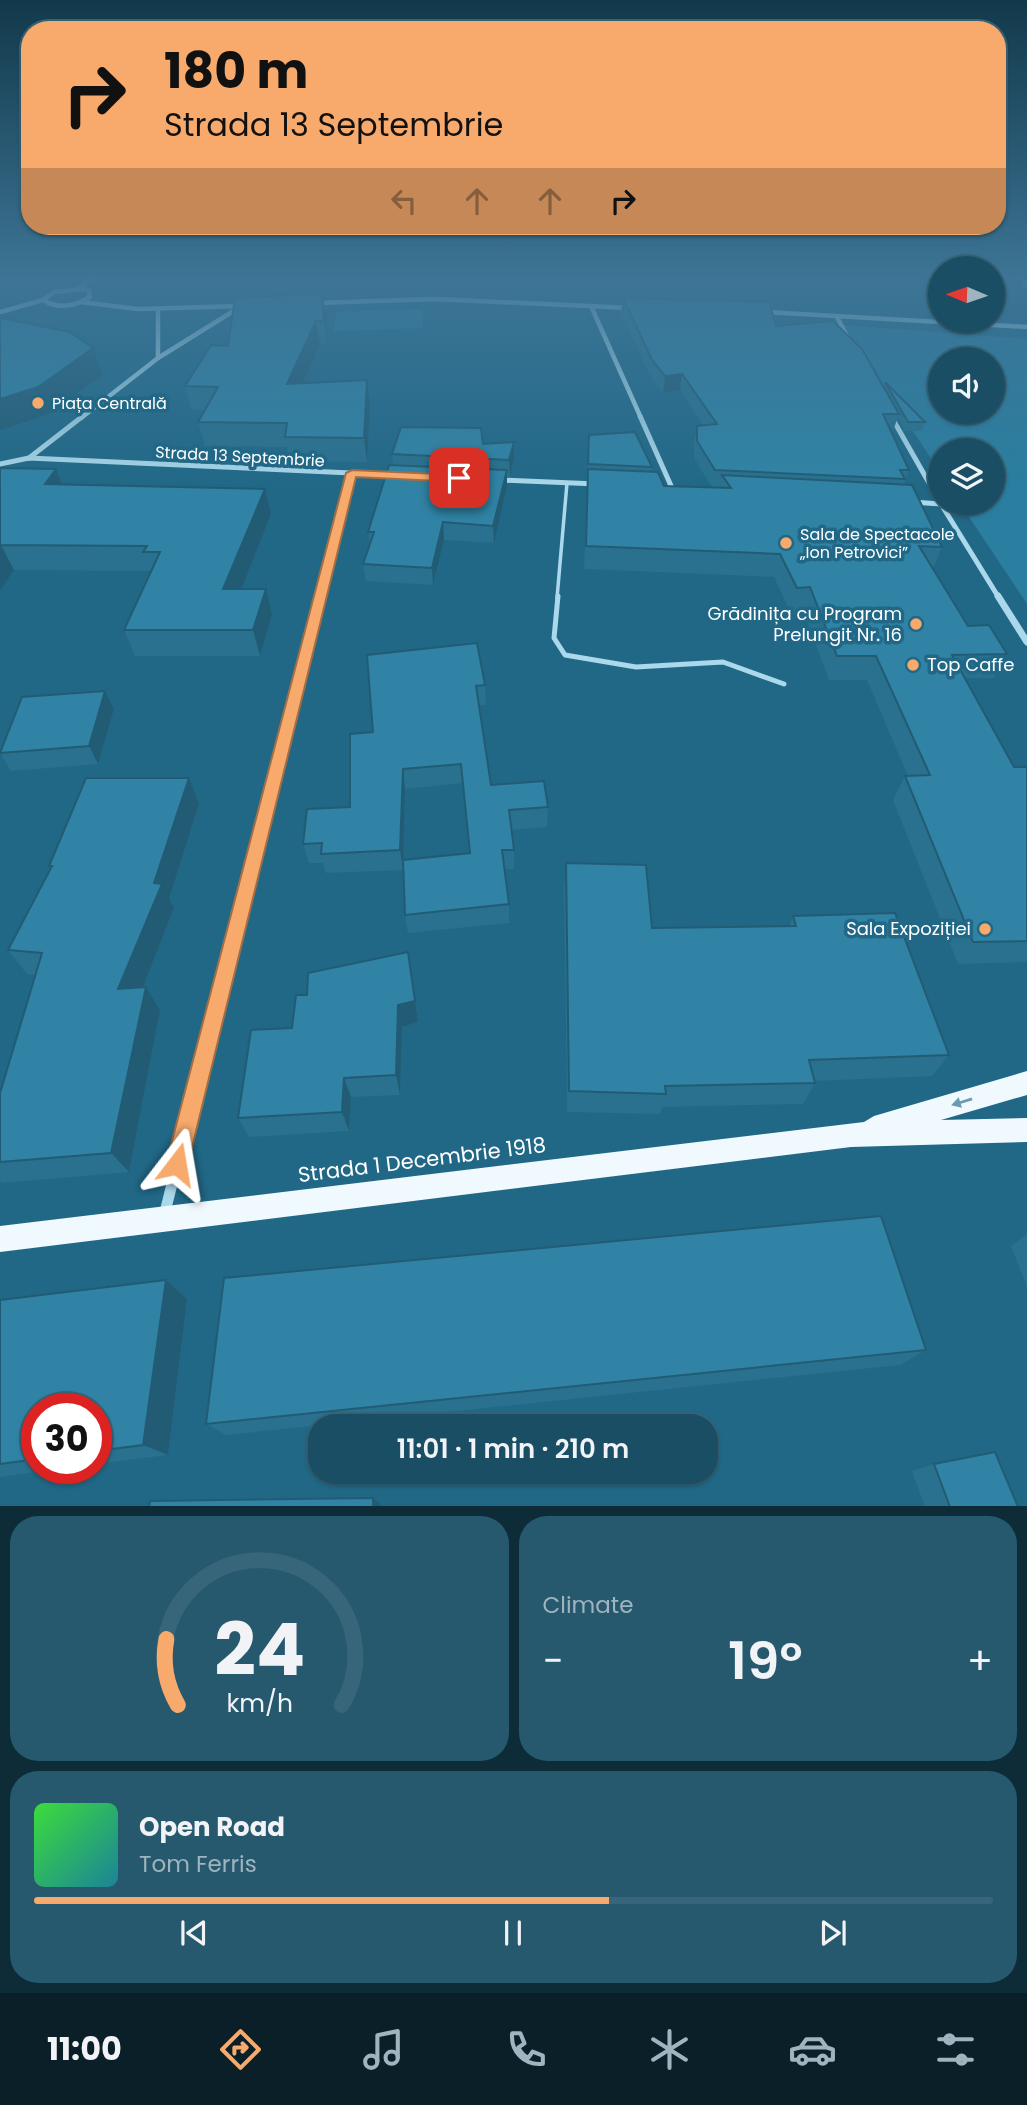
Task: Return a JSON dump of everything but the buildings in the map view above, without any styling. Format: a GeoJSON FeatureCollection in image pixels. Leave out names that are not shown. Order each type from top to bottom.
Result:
{"type":"FeatureCollection","features":[{"type":"Feature","properties":{"kind":"main road","name":"Strada 1 Decembrie 1918"},"geometry":{"type":"LineString","coordinates":[[851,1135],[1027,1083]]}},
{"type":"Feature","properties":{"kind":"main road","name":"Strada 1 Decembrie 1918"},"geometry":{"type":"LineString","coordinates":[[0,1239],[851,1135],[1027,1130]]}},
{"type":"Feature","properties":{"kind":"street"},"geometry":{"type":"LineString","coordinates":[[158,347],[158,358]]}},
{"type":"Feature","properties":{"kind":"street"},"geometry":{"type":"LineString","coordinates":[[29,457],[175,347]]}},
{"type":"Feature","properties":{"kind":"street"},"geometry":{"type":"LineString","coordinates":[[609,347],[672,488]]}},
{"type":"Feature","properties":{"kind":"street"},"geometry":{"type":"LineString","coordinates":[[888,409],[928,481]]}},
{"type":"Feature","properties":{"kind":"street","name":"Strada 13 Septembrie"},"geometry":{"type":"LineString","coordinates":[[0,464],[29,457],[405,475]]}},
{"type":"Feature","properties":{"kind":"street"},"geometry":{"type":"LineString","coordinates":[[164,1218],[352,473]]}},
{"type":"Feature","properties":{"kind":"street"},"geometry":{"type":"LineString","coordinates":[[486,479],[606,485]]}},
{"type":"Feature","properties":{"kind":"street"},"geometry":{"type":"LineString","coordinates":[[659,488],[685,489]]}},
{"type":"Feature","properties":{"kind":"street"},"geometry":{"type":"LineString","coordinates":[[900,501],[928,503]]}},
{"type":"Feature","properties":{"kind":"street"},"geometry":{"type":"LineString","coordinates":[[948,515],[1027,642]]}},
{"type":"Feature","properties":{"kind":"lane"},"geometry":{"type":"LineString","coordinates":[[567,483],[554,638],[565,654],[636,667],[723,662],[784,684]]}},
{"type":"Feature","properties":{"kind":"shaded area"},"geometry":{"type":"Polygon","coordinates":[[[858,347],[928,347],[928,424],[1005,424],[1005,347],[1027,347],[1027,604],[968,515],[1005,515],[1005,438],[928,438],[928,454],[858,347]]]}},
{"type":"Feature","properties":{"kind":"place","name":"Piața Centrală"},"geometry":{"type":"Point","coordinates":[38,403]}},
{"type":"Feature","properties":{"kind":"place","name":"Sala de Spectacole „Ion Petrovici”"},"geometry":{"type":"Point","coordinates":[786,543]}},
{"type":"Feature","properties":{"kind":"place","name":"Grădinița cu Program Prelungit Nr. 16"},"geometry":{"type":"Point","coordinates":[916,624]}},
{"type":"Feature","properties":{"kind":"place","name":"Top Caffe"},"geometry":{"type":"Point","coordinates":[913,665]}},
{"type":"Feature","properties":{"kind":"place","name":"Sala Expoziției"},"geometry":{"type":"Point","coordinates":[985,929]}},
{"type":"Feature","properties":{"kind":"route"},"geometry":{"type":"LineString","coordinates":[[177,1164],[352,473],[459,478]]}}]}
